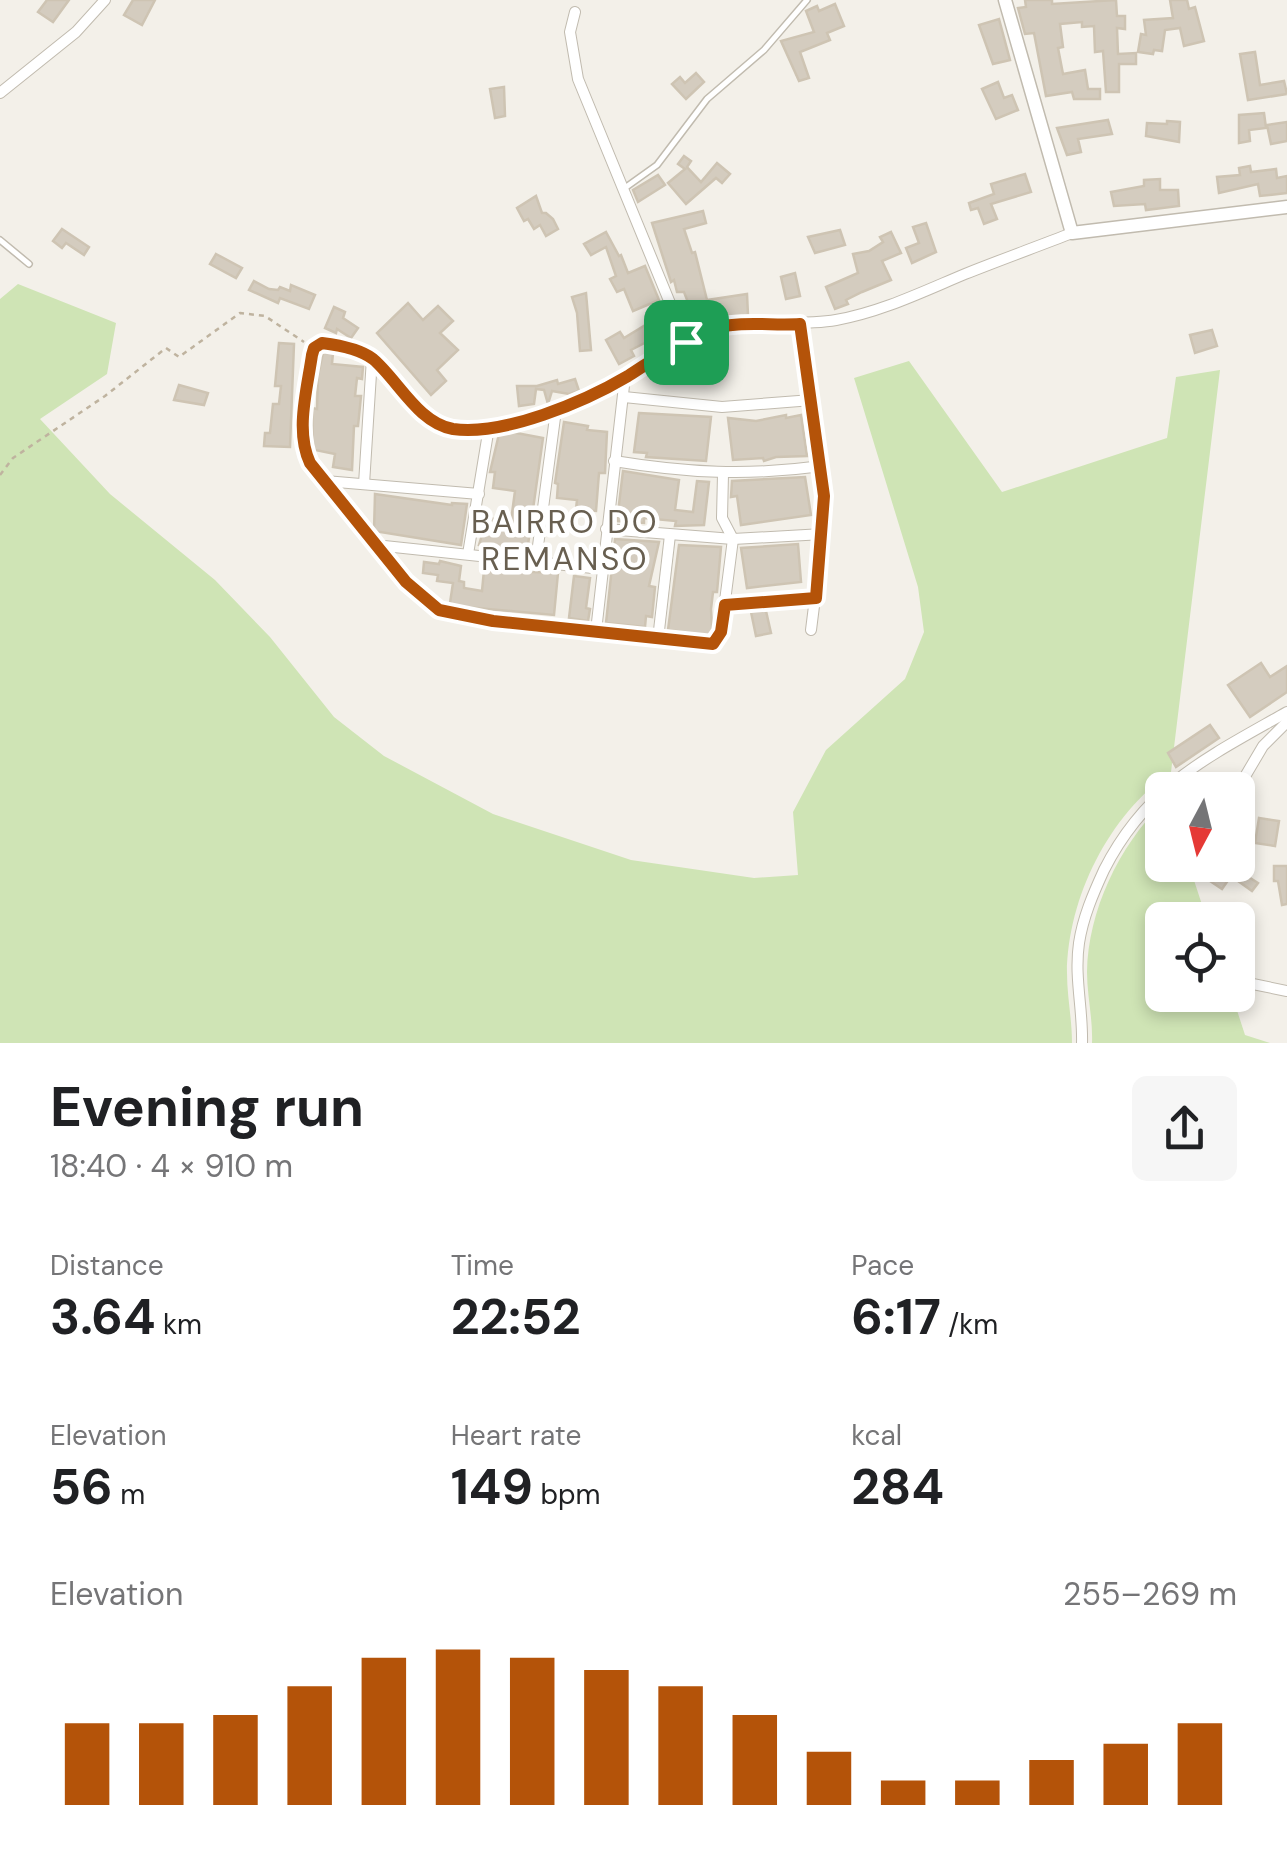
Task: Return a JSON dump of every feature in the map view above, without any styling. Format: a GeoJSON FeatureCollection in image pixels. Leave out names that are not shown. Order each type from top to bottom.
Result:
{"type":"FeatureCollection","features":[{"type":"Feature","properties":{"kind":"street"},"geometry":{"type":"LineString","coordinates":[[0,92],[76,32],[104,0]]}},
{"type":"Feature","properties":{"kind":"street"},"geometry":{"type":"LineString","coordinates":[[1005,0],[1072,234]]}},
{"type":"Feature","properties":{"kind":"street"},"geometry":{"type":"LineString","coordinates":[[575,12],[570,32],[578,79],[686,342]]}},
{"type":"Feature","properties":{"kind":"street"},"geometry":{"type":"LineString","coordinates":[[724,474],[722,518],[733,539],[721,632],[713,644],[450,614],[439,610],[406,582],[310,463],[302,435],[314,348],[317,344],[328,344],[372,358],[402,392],[440,425],[489,427],[556,410],[625,378],[708,330],[800,324],[868,313],[1072,234],[1287,206]]}},
{"type":"Feature","properties":{"kind":"street"},"geometry":{"type":"LineString","coordinates":[[800,324],[822,466],[824,534],[811,630]]}},
{"type":"Feature","properties":{"kind":"street"},"geometry":{"type":"LineString","coordinates":[[364,484],[372,358]]}},
{"type":"Feature","properties":{"kind":"street"},"geometry":{"type":"LineString","coordinates":[[596,631],[625,378]]}},
{"type":"Feature","properties":{"kind":"street"},"geometry":{"type":"LineString","coordinates":[[624,397],[722,407],[812,400]]}},
{"type":"Feature","properties":{"kind":"street"},"geometry":{"type":"LineString","coordinates":[[536,561],[556,410]]}},
{"type":"Feature","properties":{"kind":"street"},"geometry":{"type":"LineString","coordinates":[[468,554],[489,427]]}},
{"type":"Feature","properties":{"kind":"street"},"geometry":{"type":"LineString","coordinates":[[614,461],[724,474],[822,466]]}},
{"type":"Feature","properties":{"kind":"street"},"geometry":{"type":"LineString","coordinates":[[325,482],[479,494]]}},
{"type":"Feature","properties":{"kind":"street"},"geometry":{"type":"LineString","coordinates":[[606,529],[733,539],[824,534]]}},
{"type":"Feature","properties":{"kind":"street"},"geometry":{"type":"LineString","coordinates":[[658,639],[670,535]]}},
{"type":"Feature","properties":{"kind":"street"},"geometry":{"type":"LineString","coordinates":[[374,545],[602,569]]}},
{"type":"Feature","properties":{"kind":"street"},"geometry":{"type":"LineString","coordinates":[[725,605],[816,598]]}},
{"type":"Feature","properties":{"kind":"street"},"geometry":{"type":"LineString","coordinates":[[1082,1043],[1077,976],[1079,942],[1090,900],[1119,841],[1158,793],[1216,752],[1287,712]]}},
{"type":"Feature","properties":{"kind":"street"},"geometry":{"type":"LineString","coordinates":[[1248,772],[1263,746],[1287,722]]}},
{"type":"Feature","properties":{"kind":"street"},"geometry":{"type":"LineString","coordinates":[[1255,984],[1287,991]]}},
{"type":"Feature","properties":{"kind":"lane"},"geometry":{"type":"LineString","coordinates":[[622,190],[657,165],[707,100],[764,50],[806,0]]}},
{"type":"Feature","properties":{"kind":"lane"},"geometry":{"type":"LineString","coordinates":[[0,240],[28,264]]}},
{"type":"Feature","properties":{"kind":"path"},"geometry":{"type":"LineString","coordinates":[[0,475],[13,458],[105,396],[166,348],[179,356],[240,313],[265,316],[314,348]]}},
{"type":"Feature","properties":{"kind":"green space"},"geometry":{"type":"Polygon","coordinates":[[[18,284],[116,323],[107,374],[40,419],[110,494],[215,580],[270,637],[334,717],[384,756],[493,814],[631,860],[754,878],[798,875],[793,812],[826,750],[905,679],[924,632],[918,587],[854,378],[909,361],[1002,492],[1167,438],[1176,377],[1220,370],[1171,772],[1145,772],[1145,794],[1111,834],[1084,887],[1069,944],[1072,1043],[0,1043],[0,299],[18,284]]]}},
{"type":"Feature","properties":{"kind":"green space"},"geometry":{"type":"Polygon","coordinates":[[[1145,822],[1145,882],[1195,882],[1201,902],[1145,902],[1145,1012],[1238,1012],[1245,1035],[1270,1043],[1092,1043],[1087,972],[1093,926],[1109,881],[1145,822]]]}},
{"type":"Feature","properties":{"kind":"building"},"geometry":{"type":"Polygon","coordinates":[[[47,0],[69,0],[53,22],[38,12],[47,0]]]}},
{"type":"Feature","properties":{"kind":"building"},"geometry":{"type":"Polygon","coordinates":[[[133,0],[155,0],[142,25],[124,15],[133,0]]]}},
{"type":"Feature","properties":{"kind":"building"},"geometry":{"type":"Polygon","coordinates":[[[1025,0],[1052,0],[1052,4],[1116,0],[1117,16],[1125,16],[1125,29],[1117,28],[1118,54],[1136,53],[1136,64],[1119,64],[1119,92],[1106,92],[1103,51],[1095,52],[1094,26],[1082,27],[1082,22],[1060,24],[1063,47],[1058,48],[1063,74],[1085,70],[1088,89],[1100,89],[1100,99],[1074,99],[1072,92],[1046,96],[1034,33],[1025,34],[1018,8],[1026,7],[1025,0]]]}},
{"type":"Feature","properties":{"kind":"building"},"geometry":{"type":"Polygon","coordinates":[[[1170,0],[1187,0],[1189,9],[1195,7],[1204,41],[1184,46],[1180,28],[1165,30],[1162,51],[1138,52],[1141,34],[1146,35],[1144,20],[1173,18],[1170,0]]]}},
{"type":"Feature","properties":{"kind":"building"},"geometry":{"type":"Polygon","coordinates":[[[835,4],[844,26],[827,33],[830,40],[800,52],[809,78],[799,81],[781,41],[814,32],[806,11],[817,6],[819,11],[835,4]]]}},
{"type":"Feature","properties":{"kind":"building"},"geometry":{"type":"Polygon","coordinates":[[[999,19],[1010,60],[993,64],[979,25],[999,19]]]}},
{"type":"Feature","properties":{"kind":"building"},"geometry":{"type":"Polygon","coordinates":[[[1255,52],[1260,85],[1284,81],[1287,94],[1248,100],[1240,54],[1255,52]]]}},
{"type":"Feature","properties":{"kind":"building"},"geometry":{"type":"Polygon","coordinates":[[[696,73],[704,82],[686,99],[672,84],[680,77],[685,83],[696,73]]]}},
{"type":"Feature","properties":{"kind":"building"},"geometry":{"type":"Polygon","coordinates":[[[998,82],[1004,98],[1012,95],[1018,110],[996,119],[982,89],[998,82]]]}},
{"type":"Feature","properties":{"kind":"building"},"geometry":{"type":"Polygon","coordinates":[[[504,87],[505,116],[495,118],[490,89],[504,87]]]}},
{"type":"Feature","properties":{"kind":"building"},"geometry":{"type":"Polygon","coordinates":[[[1264,113],[1266,128],[1249,130],[1250,141],[1239,143],[1239,115],[1264,113]]]}},
{"type":"Feature","properties":{"kind":"building"},"geometry":{"type":"Polygon","coordinates":[[[1108,120],[1112,134],[1078,139],[1081,152],[1067,155],[1057,128],[1108,120]]]}},
{"type":"Feature","properties":{"kind":"building"},"geometry":{"type":"Polygon","coordinates":[[[1180,122],[1179,142],[1146,136],[1147,123],[1180,122]]]}},
{"type":"Feature","properties":{"kind":"building"},"geometry":{"type":"Polygon","coordinates":[[[1287,122],[1287,141],[1271,144],[1267,125],[1287,122]]]}},
{"type":"Feature","properties":{"kind":"building"},"geometry":{"type":"Polygon","coordinates":[[[684,156],[691,161],[687,167],[701,182],[717,163],[730,174],[722,183],[716,178],[686,204],[668,183],[685,169],[678,164],[684,156]]]}},
{"type":"Feature","properties":{"kind":"building"},"geometry":{"type":"Polygon","coordinates":[[[1250,166],[1251,172],[1276,169],[1277,178],[1287,176],[1287,193],[1260,196],[1258,184],[1219,193],[1217,177],[1240,175],[1239,168],[1250,166]]]}},
{"type":"Feature","properties":{"kind":"building"},"geometry":{"type":"Polygon","coordinates":[[[1025,174],[1031,192],[991,204],[997,219],[984,224],[978,208],[971,210],[969,203],[994,194],[991,184],[1025,174]]]}},
{"type":"Feature","properties":{"kind":"building"},"geometry":{"type":"Polygon","coordinates":[[[658,175],[665,185],[638,202],[633,190],[658,175]]]}},
{"type":"Feature","properties":{"kind":"building"},"geometry":{"type":"Polygon","coordinates":[[[1160,179],[1160,190],[1178,190],[1179,206],[1146,210],[1145,204],[1114,206],[1111,192],[1144,186],[1144,180],[1160,179]]]}},
{"type":"Feature","properties":{"kind":"building"},"geometry":{"type":"Polygon","coordinates":[[[536,196],[542,213],[553,219],[558,229],[546,236],[540,225],[534,229],[528,219],[524,221],[517,208],[536,196]]]}},
{"type":"Feature","properties":{"kind":"building"},"geometry":{"type":"Polygon","coordinates":[[[703,211],[706,223],[684,229],[692,253],[695,252],[707,300],[747,294],[748,315],[719,315],[696,323],[684,292],[677,292],[674,280],[671,282],[652,223],[703,211]]]}},
{"type":"Feature","properties":{"kind":"building"},"geometry":{"type":"Polygon","coordinates":[[[926,223],[936,252],[912,263],[906,248],[919,243],[913,227],[926,223]]]}},
{"type":"Feature","properties":{"kind":"building"},"geometry":{"type":"Polygon","coordinates":[[[62,229],[89,247],[84,255],[66,243],[62,248],[53,241],[62,229]]]}},
{"type":"Feature","properties":{"kind":"building"},"geometry":{"type":"Polygon","coordinates":[[[840,230],[845,245],[815,253],[808,237],[840,230]]]}},
{"type":"Feature","properties":{"kind":"building"},"geometry":{"type":"Polygon","coordinates":[[[606,232],[628,273],[645,266],[659,300],[633,311],[624,289],[617,292],[610,279],[616,276],[606,247],[591,255],[584,244],[606,232]]]}},
{"type":"Feature","properties":{"kind":"building"},"geometry":{"type":"Polygon","coordinates":[[[891,232],[901,253],[882,261],[891,280],[835,309],[826,287],[858,273],[853,254],[869,251],[883,242],[880,237],[891,232]]]}},
{"type":"Feature","properties":{"kind":"building"},"geometry":{"type":"Polygon","coordinates":[[[216,254],[242,268],[236,278],[210,264],[216,254]]]}},
{"type":"Feature","properties":{"kind":"building"},"geometry":{"type":"Polygon","coordinates":[[[795,273],[800,296],[786,299],[781,277],[795,273]]]}},
{"type":"Feature","properties":{"kind":"building"},"geometry":{"type":"Polygon","coordinates":[[[254,281],[269,289],[280,287],[290,291],[291,285],[315,295],[309,309],[280,298],[278,303],[249,290],[254,281]]]}},
{"type":"Feature","properties":{"kind":"building"},"geometry":{"type":"Polygon","coordinates":[[[586,293],[591,350],[580,351],[572,297],[586,293]]]}},
{"type":"Feature","properties":{"kind":"building"},"geometry":{"type":"Polygon","coordinates":[[[408,303],[423,320],[438,306],[453,321],[440,333],[458,350],[437,370],[446,381],[431,395],[377,333],[408,303]]]}},
{"type":"Feature","properties":{"kind":"building"},"geometry":{"type":"Polygon","coordinates":[[[334,307],[345,312],[343,318],[358,328],[351,338],[337,329],[336,333],[325,328],[334,307]]]}},
{"type":"Feature","properties":{"kind":"building"},"geometry":{"type":"Polygon","coordinates":[[[665,313],[674,335],[663,339],[662,334],[631,350],[634,356],[619,364],[606,340],[620,332],[624,338],[665,313]]]}},
{"type":"Feature","properties":{"kind":"building"},"geometry":{"type":"Polygon","coordinates":[[[1212,330],[1217,346],[1195,353],[1190,335],[1212,330]]]}},
{"type":"Feature","properties":{"kind":"building"},"geometry":{"type":"Polygon","coordinates":[[[279,343],[294,344],[290,447],[264,446],[265,433],[270,433],[273,404],[279,404],[281,386],[275,386],[279,343]]]}},
{"type":"Feature","properties":{"kind":"building"},"geometry":{"type":"Polygon","coordinates":[[[323,353],[333,353],[332,364],[363,367],[355,396],[361,396],[358,426],[354,426],[352,470],[333,467],[335,454],[315,450],[313,446],[312,408],[317,409],[323,353]]]}},
{"type":"Feature","properties":{"kind":"building"},"geometry":{"type":"Polygon","coordinates":[[[575,379],[579,391],[552,391],[548,404],[544,390],[536,389],[534,404],[519,406],[517,386],[575,379]]]}},
{"type":"Feature","properties":{"kind":"building"},"geometry":{"type":"Polygon","coordinates":[[[179,385],[208,393],[204,405],[174,400],[179,385]]]}},
{"type":"Feature","properties":{"kind":"building"},"geometry":{"type":"Polygon","coordinates":[[[639,413],[711,417],[706,461],[646,457],[647,453],[634,452],[639,413]]]}},
{"type":"Feature","properties":{"kind":"building"},"geometry":{"type":"Polygon","coordinates":[[[801,415],[807,456],[733,460],[728,418],[756,421],[801,415]]]}},
{"type":"Feature","properties":{"kind":"building"},"geometry":{"type":"Polygon","coordinates":[[[564,422],[607,432],[605,473],[599,473],[596,511],[576,509],[577,500],[557,498],[555,483],[564,422]]]}},
{"type":"Feature","properties":{"kind":"building"},"geometry":{"type":"Polygon","coordinates":[[[511,432],[543,438],[527,552],[479,545],[487,518],[511,521],[515,491],[493,488],[495,472],[490,472],[499,434],[511,432]]]}},
{"type":"Feature","properties":{"kind":"building"},"geometry":{"type":"Polygon","coordinates":[[[623,471],[679,480],[675,510],[693,512],[697,481],[709,482],[704,525],[675,526],[676,521],[644,518],[644,523],[617,521],[623,471]]]}},
{"type":"Feature","properties":{"kind":"building"},"geometry":{"type":"Polygon","coordinates":[[[805,477],[811,515],[741,525],[737,496],[731,497],[732,481],[805,477]]]}},
{"type":"Feature","properties":{"kind":"building"},"geometry":{"type":"Polygon","coordinates":[[[375,494],[467,504],[461,545],[374,531],[375,494]]]}},
{"type":"Feature","properties":{"kind":"building"},"geometry":{"type":"Polygon","coordinates":[[[615,539],[659,542],[649,586],[655,587],[652,617],[646,616],[645,627],[606,623],[615,539]]]}},
{"type":"Feature","properties":{"kind":"building"},"geometry":{"type":"Polygon","coordinates":[[[798,544],[801,582],[747,588],[741,548],[798,544]]]}},
{"type":"Feature","properties":{"kind":"building"},"geometry":{"type":"Polygon","coordinates":[[[679,545],[721,547],[709,635],[668,630],[679,545]]]}},
{"type":"Feature","properties":{"kind":"building"},"geometry":{"type":"Polygon","coordinates":[[[424,562],[461,566],[459,581],[464,582],[464,588],[482,591],[484,570],[558,573],[554,615],[454,606],[450,603],[453,583],[437,581],[438,575],[423,573],[424,562]]]}},
{"type":"Feature","properties":{"kind":"building"},"geometry":{"type":"Polygon","coordinates":[[[574,576],[590,578],[588,621],[569,618],[574,576]]]}},
{"type":"Feature","properties":{"kind":"building"},"geometry":{"type":"Polygon","coordinates":[[[766,611],[771,633],[756,636],[751,612],[766,611]]]}},
{"type":"Feature","properties":{"kind":"building"},"geometry":{"type":"Polygon","coordinates":[[[1261,663],[1270,677],[1287,666],[1287,692],[1250,717],[1228,685],[1261,663]]]}},
{"type":"Feature","properties":{"kind":"building"},"geometry":{"type":"Polygon","coordinates":[[[1210,725],[1219,738],[1176,767],[1168,753],[1210,725]]]}},
{"type":"Feature","properties":{"kind":"building"},"geometry":{"type":"Polygon","coordinates":[[[1259,818],[1279,821],[1275,846],[1255,843],[1259,818]]]}},
{"type":"Feature","properties":{"kind":"building"},"geometry":{"type":"Polygon","coordinates":[[[1274,866],[1287,866],[1287,904],[1282,905],[1278,881],[1274,881],[1274,866]]]}},
{"type":"Feature","properties":{"kind":"building"},"geometry":{"type":"Polygon","coordinates":[[[1239,882],[1258,883],[1252,891],[1239,882]]]}},
{"type":"Feature","properties":{"kind":"district","name":"BAIRRO DO REMANSO"},"geometry":{"type":"Point","coordinates":[565,540]}},
{"type":"Feature","properties":{"kind":"route"},"geometry":{"type":"LineString","coordinates":[[800,324],[822,466],[824,534],[816,598],[725,605],[721,632],[713,644],[493,621],[439,610],[406,582],[374,545],[304,451],[302,435],[312,355],[317,344],[341,346],[372,358],[402,392],[440,425],[466,429],[556,410],[625,378],[686,342],[708,330],[725,327],[800,324]]}}]}
